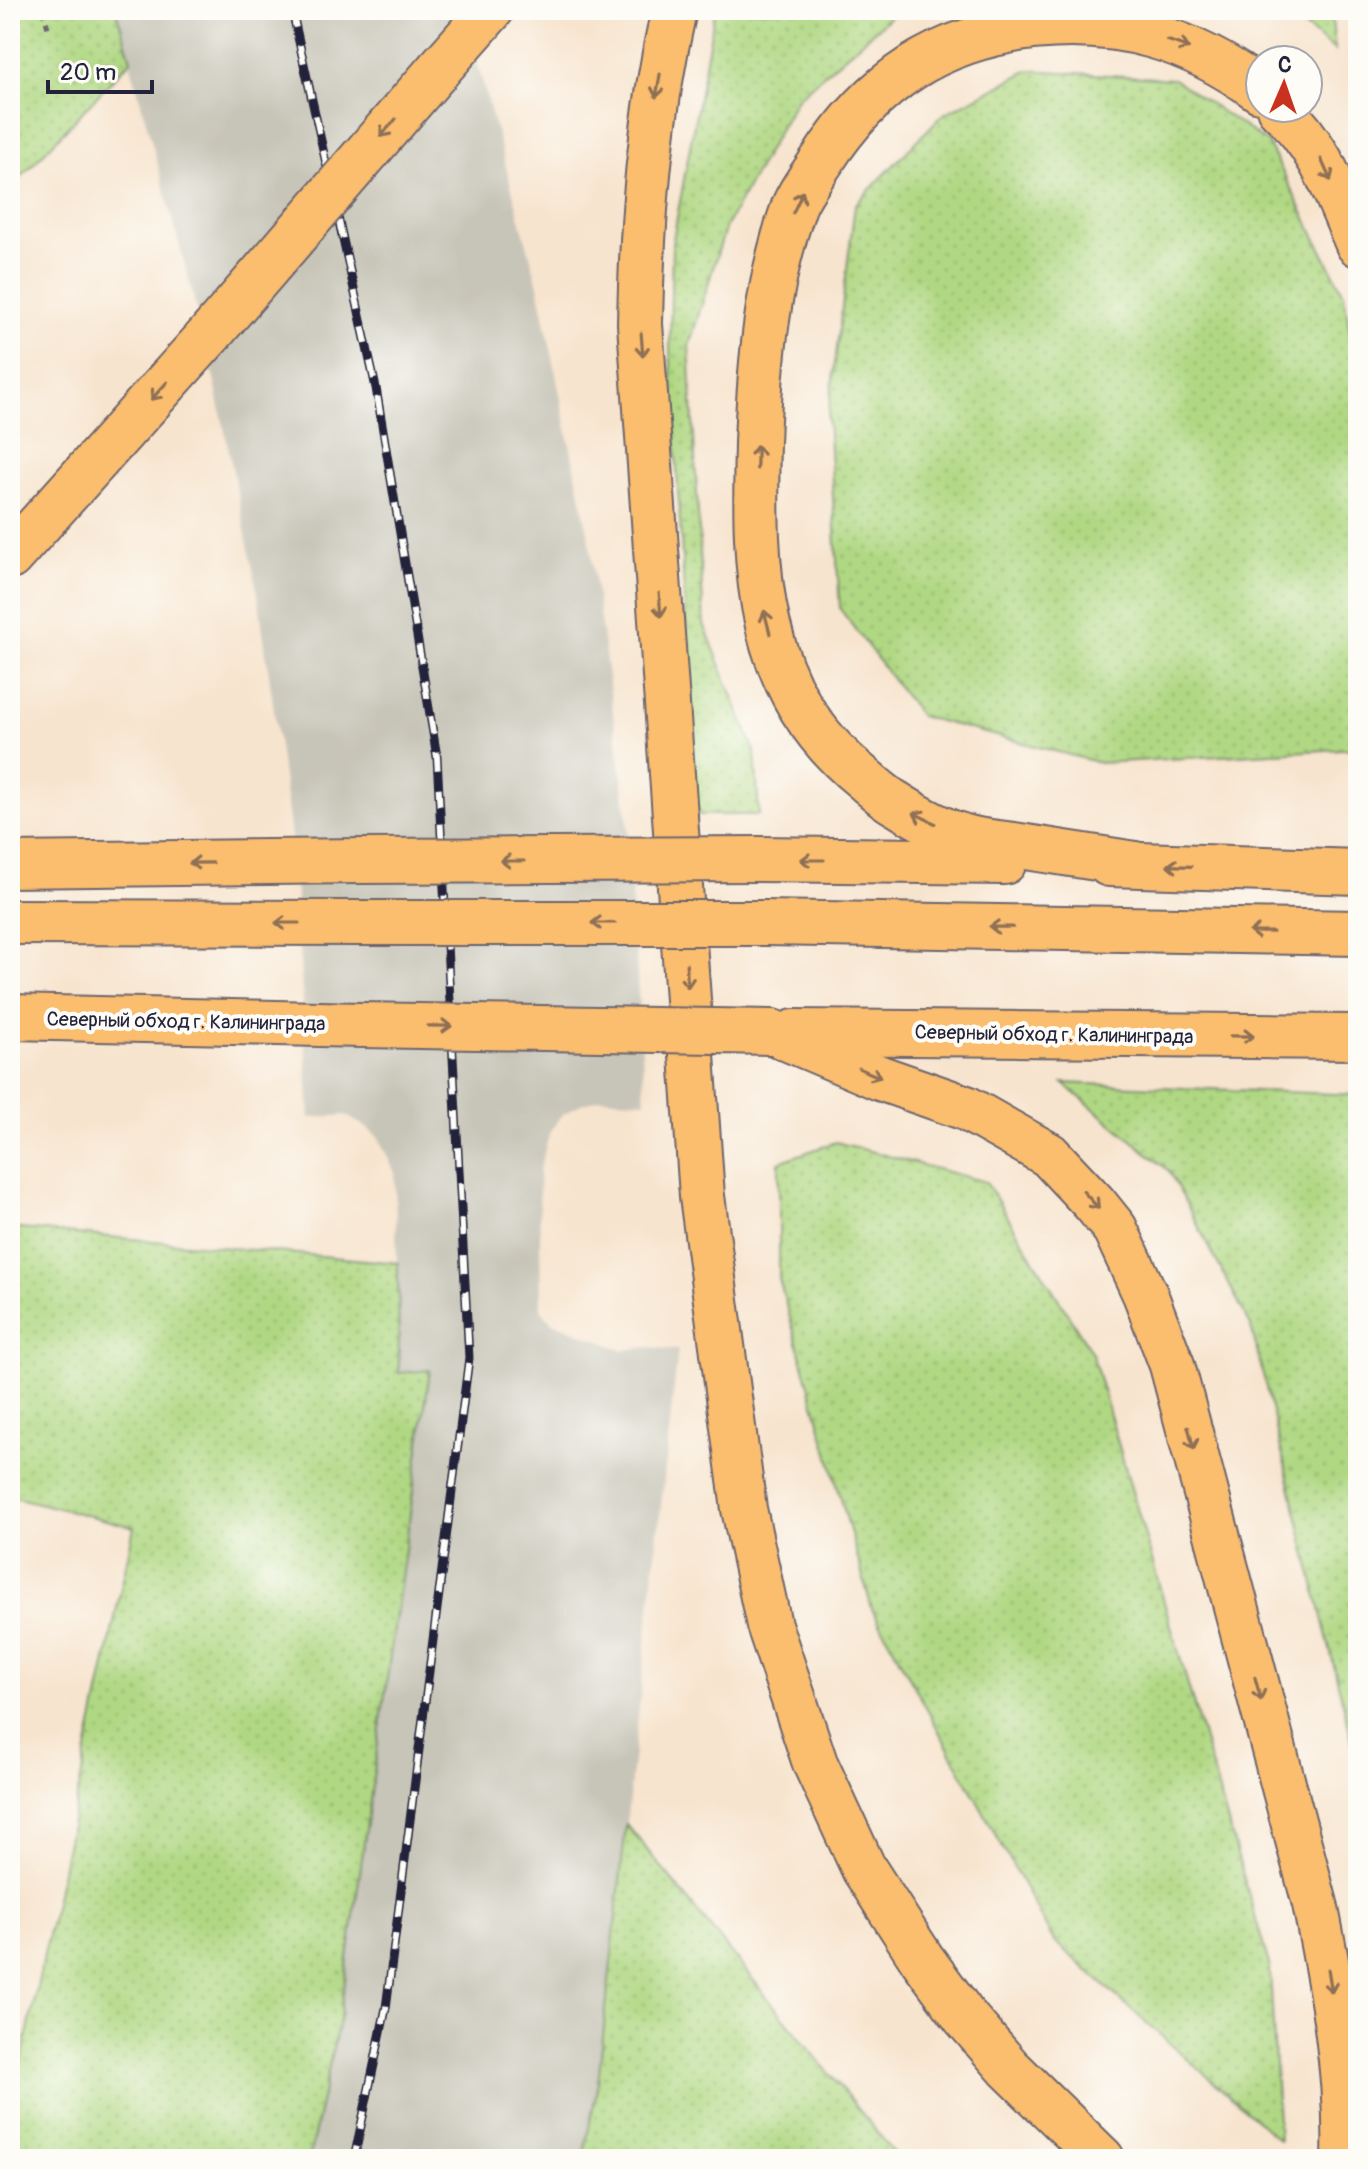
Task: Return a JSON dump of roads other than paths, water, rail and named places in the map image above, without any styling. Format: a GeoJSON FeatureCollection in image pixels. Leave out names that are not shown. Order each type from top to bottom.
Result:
{"type":"FeatureCollection","features":[{"type":"Feature","properties":{"kind":"highway"},"geometry":{"type":"LineString","coordinates":[[10,557],[211,333],[491,10]]}},
{"type":"Feature","properties":{"kind":"highway"},"geometry":{"type":"LineString","coordinates":[[674,10],[656,96],[648,154],[641,235],[640,324],[702,1196],[744,1509],[769,1625],[815,1763],[864,1869],[922,1959],[964,2016],[1009,2068],[1102,2159]]}},
{"type":"Feature","properties":{"kind":"highway"},"geometry":{"type":"LineString","coordinates":[[1135,864],[961,836],[894,803],[844,762],[813,727],[789,687],[760,591],[755,535],[759,381],[770,293],[796,202],[834,142],[875,95],[918,61],[965,41],[1009,30],[1054,25],[1104,26],[1144,32],[1194,49],[1244,78]]}},
{"type":"Feature","properties":{"kind":"highway"},"geometry":{"type":"LineString","coordinates":[[1297,124],[1320,156],[1358,244]]}},
{"type":"Feature","properties":{"kind":"highway"},"geometry":{"type":"LineString","coordinates":[[10,865],[758,859],[1135,864],[1350,872]]}},
{"type":"Feature","properties":{"kind":"highway"},"geometry":{"type":"LineString","coordinates":[[10,922],[765,923],[1348,933]]}},
{"type":"Feature","properties":{"kind":"highway","name":"Северный обход г. Калининграда"},"geometry":{"type":"LineString","coordinates":[[10,1017],[772,1032],[1347,1037]]}},
{"type":"Feature","properties":{"kind":"highway"},"geometry":{"type":"LineString","coordinates":[[772,1032],[880,1078],[966,1108],[1049,1155],[1115,1229],[1145,1294],[1172,1365],[1315,1904],[1342,2063],[1345,2159]]}},
{"type":"Feature","properties":{"kind":"railway"},"geometry":{"type":"LineString","coordinates":[[292,10],[376,388],[437,757],[469,1358],[386,2008],[354,2159]]}}]}
